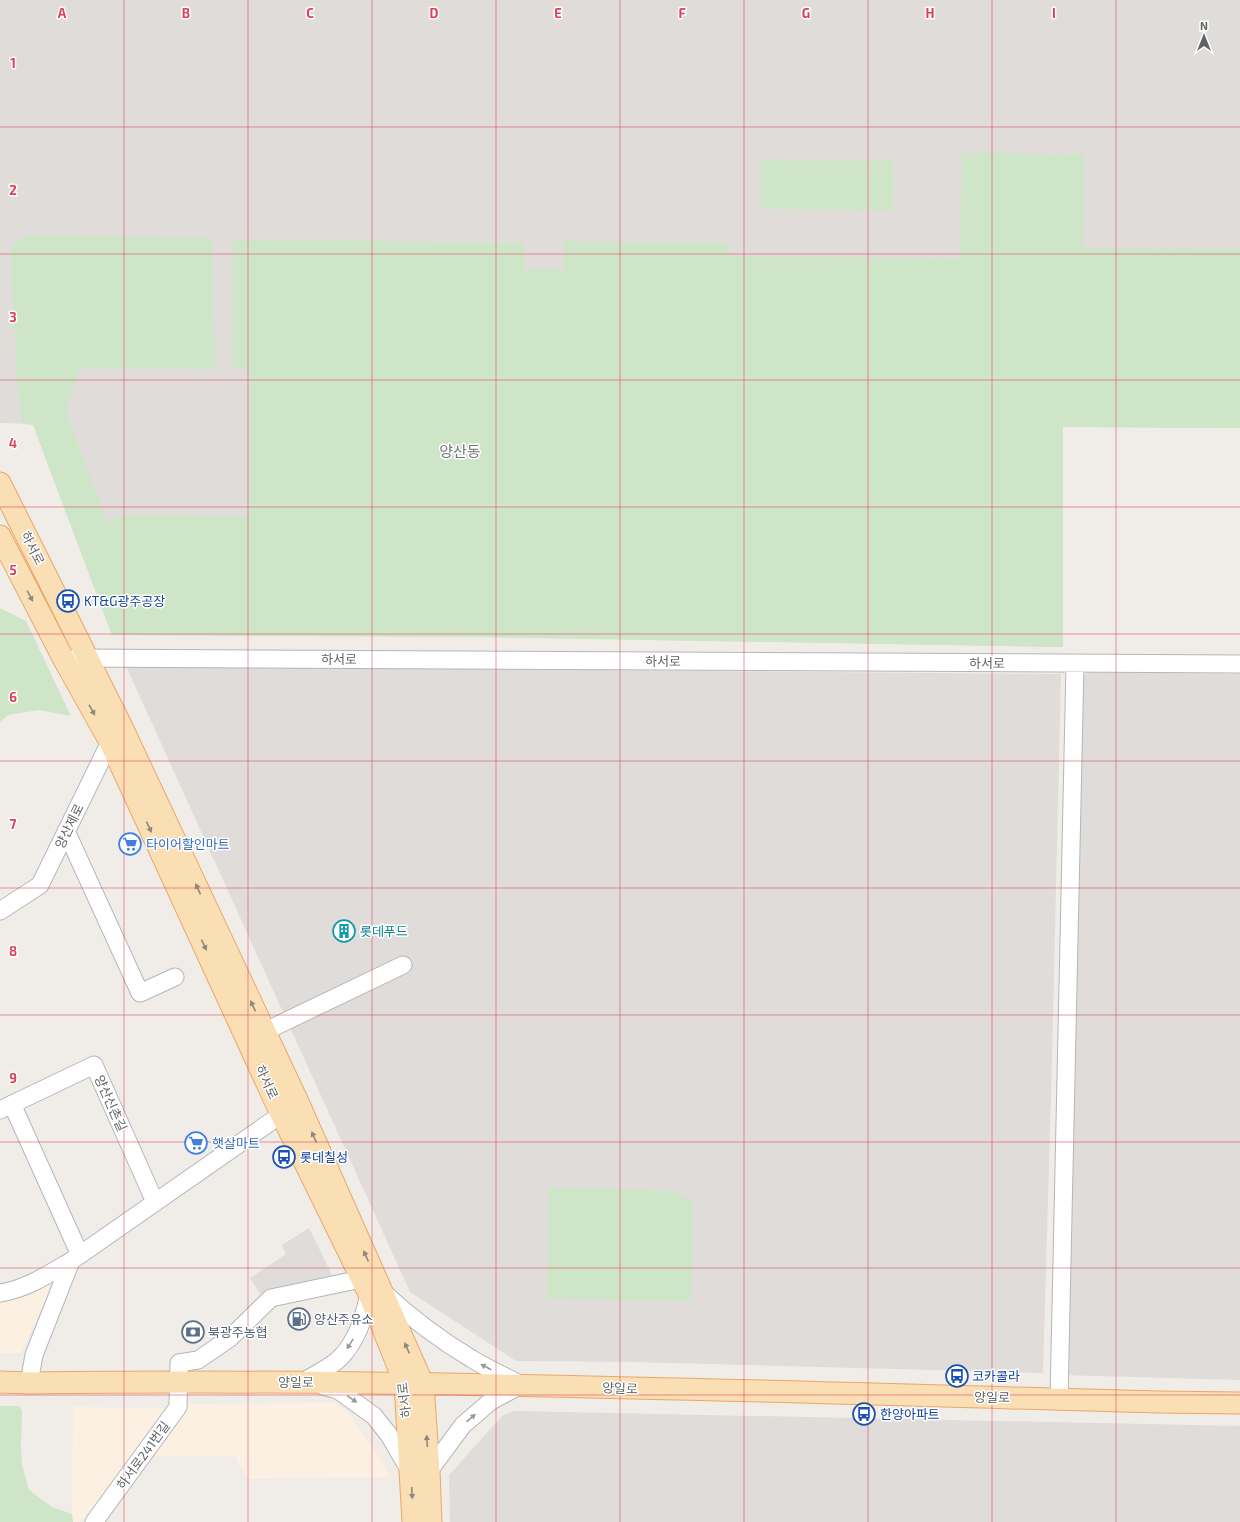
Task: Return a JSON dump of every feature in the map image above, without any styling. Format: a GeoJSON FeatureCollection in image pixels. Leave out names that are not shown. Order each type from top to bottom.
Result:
{"type":"FeatureCollection","features":[{"type":"Feature","properties":{"kind":"main road","name":"하서로"},"geometry":{"type":"LineString","coordinates":[[0,483],[40,561],[86,657],[115,734],[256,1035],[298,1102],[371,1288],[414,1384],[420,1471],[431,1522]]}},
{"type":"Feature","properties":{"kind":"main road","name":"하서로"},"geometry":{"type":"LineString","coordinates":[[0,536],[63,658],[115,734]]}},
{"type":"Feature","properties":{"kind":"main road","name":"하서로"},"geometry":{"type":"LineString","coordinates":[[256,1035],[281,1114],[371,1288]]}},
{"type":"Feature","properties":{"kind":"main road","name":"양일로"},"geometry":{"type":"LineString","coordinates":[[0,1382],[303,1382],[521,1385],[1059,1399],[1240,1402]]}},
{"type":"Feature","properties":{"kind":"main road","name":"하서로"},"geometry":{"type":"LineString","coordinates":[[413,1522],[420,1471]]}},
{"type":"Feature","properties":{"kind":"street","name":"하서로"},"geometry":{"type":"LineString","coordinates":[[63,658],[1240,664]]}},
{"type":"Feature","properties":{"kind":"street"},"geometry":{"type":"LineString","coordinates":[[1059,1399],[1075,664]]}},
{"type":"Feature","properties":{"kind":"street","name":"양산제로"},"geometry":{"type":"LineString","coordinates":[[0,912],[40,885],[115,734]]}},
{"type":"Feature","properties":{"kind":"street"},"geometry":{"type":"LineString","coordinates":[[66,831],[140,993],[175,977]]}},
{"type":"Feature","properties":{"kind":"street"},"geometry":{"type":"LineString","coordinates":[[256,1035],[403,965]]}},
{"type":"Feature","properties":{"kind":"street","name":"양산신촌길"},"geometry":{"type":"LineString","coordinates":[[75,1258],[6,1107],[94,1065],[155,1202]]}},
{"type":"Feature","properties":{"kind":"street"},"geometry":{"type":"LineString","coordinates":[[0,1293],[19,1289],[75,1258],[298,1102]]}},
{"type":"Feature","properties":{"kind":"street"},"geometry":{"type":"LineString","coordinates":[[29,1383],[34,1355],[75,1258]]}},
{"type":"Feature","properties":{"kind":"street"},"geometry":{"type":"LineString","coordinates":[[303,1382],[340,1358],[350,1345],[364,1315],[371,1288],[473,1360],[521,1385]]}},
{"type":"Feature","properties":{"kind":"street","name":"하서로241번길"},"geometry":{"type":"LineString","coordinates":[[94,1522],[178,1407],[180,1382],[179,1363],[198,1360],[230,1338],[271,1298],[371,1288]]}},
{"type":"Feature","properties":{"kind":"street"},"geometry":{"type":"LineString","coordinates":[[303,1382],[338,1390],[374,1416],[420,1471],[463,1425],[491,1401],[521,1385]]}},
{"type":"Feature","properties":{"kind":"shaded area"},"geometry":{"type":"Polygon","coordinates":[[[0,0],[1240,0],[1240,428],[1063,427],[1063,647],[478,637],[112,635],[33,424],[0,423],[0,0]]]}},
{"type":"Feature","properties":{"kind":"shaded area"},"geometry":{"type":"Polygon","coordinates":[[[126,666],[1061,674],[1043,1373],[634,1362],[516,1361],[410,1292],[126,666]]]}},
{"type":"Feature","properties":{"kind":"shaded area"},"geometry":{"type":"Polygon","coordinates":[[[1091,672],[1240,674],[1240,1380],[1062,1375],[1081,675],[1091,672]]]}},
{"type":"Feature","properties":{"kind":"shaded area"},"geometry":{"type":"Polygon","coordinates":[[[309,1228],[333,1277],[262,1297],[250,1278],[286,1254],[282,1245],[309,1228]]]}},
{"type":"Feature","properties":{"kind":"shaded area"},"geometry":{"type":"Polygon","coordinates":[[[55,1278],[21,1353],[0,1353],[0,1298],[55,1278]]]}},
{"type":"Feature","properties":{"kind":"shaded area"},"geometry":{"type":"Polygon","coordinates":[[[336,1403],[350,1415],[383,1463],[389,1477],[248,1479],[235,1456],[154,1456],[188,1404],[336,1403]]]}},
{"type":"Feature","properties":{"kind":"shaded area"},"geometry":{"type":"Polygon","coordinates":[[[73,1407],[165,1408],[164,1413],[91,1514],[79,1522],[73,1522],[72,1514],[73,1407]]]}},
{"type":"Feature","properties":{"kind":"shaded area"},"geometry":{"type":"Polygon","coordinates":[[[514,1411],[1240,1426],[1240,1522],[450,1522],[449,1475],[502,1416],[514,1411]]]}},
{"type":"Feature","properties":{"kind":"green space"},"geometry":{"type":"Polygon","coordinates":[[[962,153],[1084,154],[1083,248],[1240,249],[1240,428],[1063,427],[1063,647],[478,637],[112,635],[33,425],[23,424],[18,395],[10,251],[14,243],[19,239],[34,235],[213,239],[215,369],[80,368],[66,412],[108,523],[123,515],[248,516],[248,368],[232,368],[232,239],[524,243],[524,269],[564,269],[564,241],[728,243],[728,256],[960,258],[962,153]]]}},
{"type":"Feature","properties":{"kind":"green space"},"geometry":{"type":"Polygon","coordinates":[[[761,160],[894,161],[893,210],[761,209],[761,160]]]}},
{"type":"Feature","properties":{"kind":"green space"},"geometry":{"type":"Polygon","coordinates":[[[0,608],[26,621],[71,716],[39,710],[8,715],[0,722],[0,608]]]}},
{"type":"Feature","properties":{"kind":"green space"},"geometry":{"type":"Polygon","coordinates":[[[549,1187],[677,1191],[694,1205],[691,1300],[688,1302],[547,1298],[549,1187]]]}},
{"type":"Feature","properties":{"kind":"green space"},"geometry":{"type":"Polygon","coordinates":[[[0,1406],[19,1406],[22,1411],[22,1465],[29,1490],[52,1507],[72,1514],[73,1522],[0,1522],[0,1406]]]}},
{"type":"Feature","properties":{"kind":"place","name":"KT&G광주공장"},"geometry":{"type":"Point","coordinates":[68,601]}},
{"type":"Feature","properties":{"kind":"place","name":"타이어할인마트"},"geometry":{"type":"Point","coordinates":[130,844]}},
{"type":"Feature","properties":{"kind":"place","name":"롯데푸드"},"geometry":{"type":"Point","coordinates":[344,931]}},
{"type":"Feature","properties":{"kind":"place","name":"햇살마트"},"geometry":{"type":"Point","coordinates":[196,1143]}},
{"type":"Feature","properties":{"kind":"place","name":"롯데칠성"},"geometry":{"type":"Point","coordinates":[284,1157]}},
{"type":"Feature","properties":{"kind":"place","name":"양산주유소"},"geometry":{"type":"Point","coordinates":[299,1319]}},
{"type":"Feature","properties":{"kind":"place","name":"북광주농협"},"geometry":{"type":"Point","coordinates":[193,1332]}},
{"type":"Feature","properties":{"kind":"place","name":"코카콜라"},"geometry":{"type":"Point","coordinates":[957,1376]}},
{"type":"Feature","properties":{"kind":"place","name":"한양아파트"},"geometry":{"type":"Point","coordinates":[864,1414]}},
{"type":"Feature","properties":{"kind":"district","name":"양산동"},"geometry":{"type":"Point","coordinates":[460,452]}}]}
